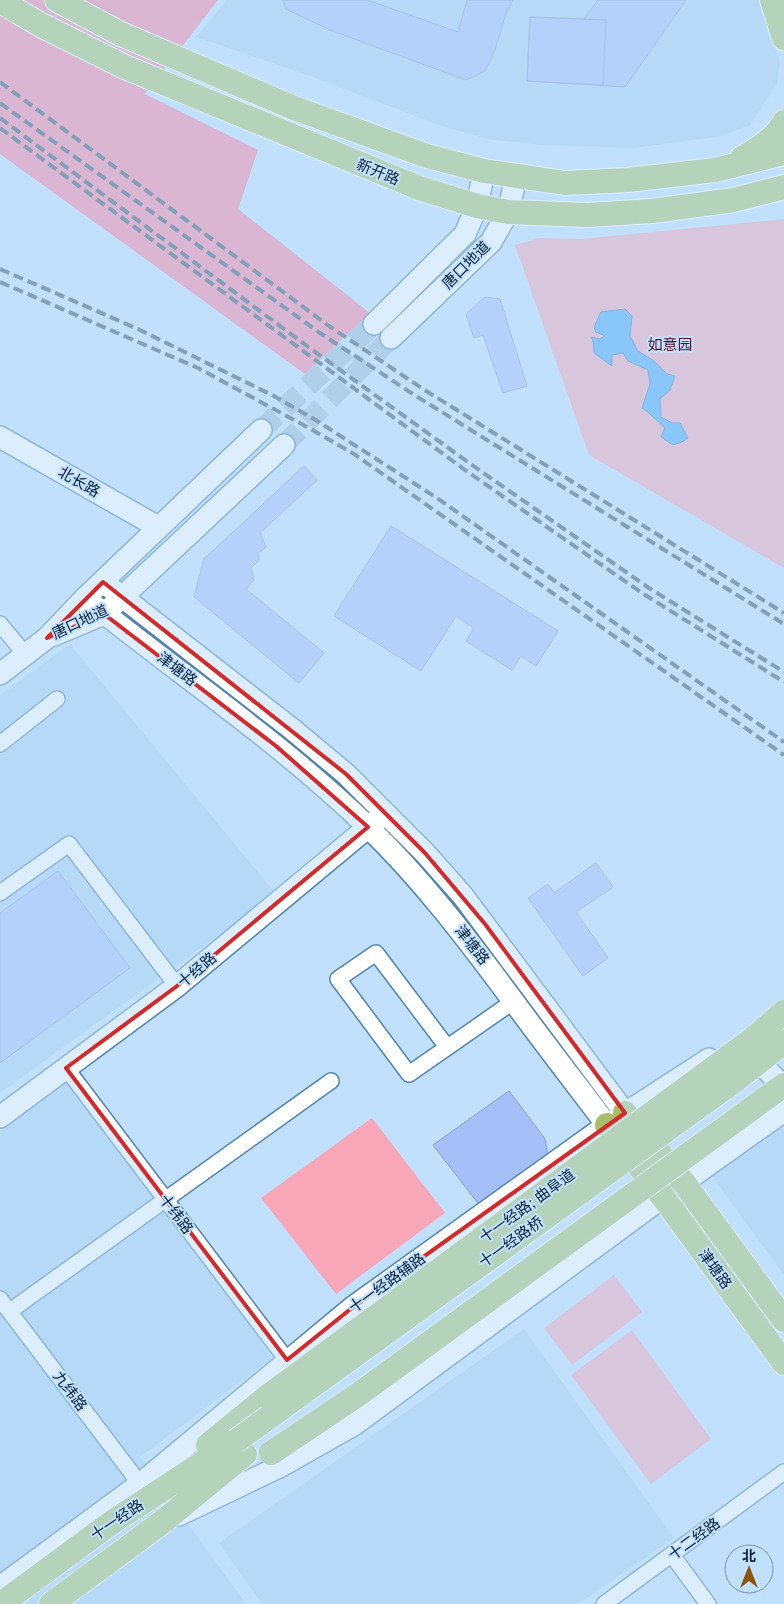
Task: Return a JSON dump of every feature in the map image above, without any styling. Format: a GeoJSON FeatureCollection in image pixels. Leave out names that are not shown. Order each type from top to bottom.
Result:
{"type":"FeatureCollection","features":[{"type":"Feature","properties":{"kind":"main road","name":"新开路"},"geometry":{"type":"LineString","coordinates":[[57,0],[121,34],[294,108],[427,156],[484,171],[565,183],[628,180],[715,170],[784,153]]}},
{"type":"Feature","properties":{"kind":"main road"},"geometry":{"type":"LineString","coordinates":[[772,0],[784,38]]}},
{"type":"Feature","properties":{"kind":"main road","name":"新开路"},"geometry":{"type":"LineString","coordinates":[[0,1],[41,26],[125,67],[419,188],[477,206],[508,212],[597,214],[652,211],[734,200],[784,187]]}},
{"type":"Feature","properties":{"kind":"main road"},"geometry":{"type":"LineString","coordinates":[[715,170],[757,149],[772,137],[784,122]]}},
{"type":"Feature","properties":{"kind":"main road","name":"唐口地道"},"geometry":{"type":"LineString","coordinates":[[374,324],[465,234],[477,206],[484,171]]}},
{"type":"Feature","properties":{"kind":"main road","name":"唐口地道"},"geometry":{"type":"LineString","coordinates":[[391,338],[491,242],[508,212],[516,177]]}},
{"type":"Feature","properties":{"kind":"main road"},"geometry":{"type":"LineString","coordinates":[[734,200],[784,197]]}},
{"type":"Feature","properties":{"kind":"main road","name":"唐口地道"},"geometry":{"type":"LineString","coordinates":[[47,638],[84,598],[261,430]]}},
{"type":"Feature","properties":{"kind":"main road","name":"北长路"},"geometry":{"type":"LineString","coordinates":[[0,437],[158,527]]}},
{"type":"Feature","properties":{"kind":"main road","name":"唐口地道"},"geometry":{"type":"LineString","coordinates":[[47,638],[104,614],[284,445]]}},
{"type":"Feature","properties":{"kind":"main road","name":"津塘路"},"geometry":{"type":"LineString","coordinates":[[103,582],[292,729],[346,774],[386,812],[445,874],[468,903],[616,1119],[662,1197],[784,1363]]}},
{"type":"Feature","properties":{"kind":"main road","name":"津塘路"},"geometry":{"type":"LineString","coordinates":[[84,598],[276,746],[368,827],[435,898],[514,1001],[616,1119],[684,1183],[784,1320]]}},
{"type":"Feature","properties":{"kind":"main road"},"geometry":{"type":"LineString","coordinates":[[0,674],[47,638]]}},
{"type":"Feature","properties":{"kind":"main road","name":"十经路"},"geometry":{"type":"LineString","coordinates":[[0,1117],[177,986],[386,812]]}},
{"type":"Feature","properties":{"kind":"main road","name":"十一经路; 曲阜道"},"geometry":{"type":"LineString","coordinates":[[111,1523],[267,1397],[753,1040],[784,1012]]}},
{"type":"Feature","properties":{"kind":"main road","name":"十一经路辅路"},"geometry":{"type":"LineString","coordinates":[[0,1587],[140,1484],[352,1307],[616,1119],[738,1040],[784,1086]]}},
{"type":"Feature","properties":{"kind":"main road","name":"十一经路桥"},"geometry":{"type":"LineString","coordinates":[[241,1448],[734,1082],[784,1042]]}},
{"type":"Feature","properties":{"kind":"main road","name":"十一经路桥"},"geometry":{"type":"LineString","coordinates":[[241,1448],[729,1102],[784,1059]]}},
{"type":"Feature","properties":{"kind":"main road"},"geometry":{"type":"LineString","coordinates":[[161,1523],[271,1453],[367,1388],[784,1086]]}},
{"type":"Feature","properties":{"kind":"main road"},"geometry":{"type":"LineString","coordinates":[[161,1523],[280,1466],[356,1424],[662,1197],[784,1111]]}},
{"type":"Feature","properties":{"kind":"main road","name":"十一经路"},"geometry":{"type":"LineString","coordinates":[[1,1604],[111,1523],[241,1448]]}},
{"type":"Feature","properties":{"kind":"main road","name":"十一经路"},"geometry":{"type":"LineString","coordinates":[[51,1604],[161,1523],[241,1448]]}},
{"type":"Feature","properties":{"kind":"street"},"geometry":{"type":"LineString","coordinates":[[0,624],[25,654]]}},
{"type":"Feature","properties":{"kind":"street"},"geometry":{"type":"LineString","coordinates":[[0,744],[57,699]]}},
{"type":"Feature","properties":{"kind":"street"},"geometry":{"type":"LineString","coordinates":[[0,893],[69,844],[177,986]]}},
{"type":"Feature","properties":{"kind":"street"},"geometry":{"type":"LineString","coordinates":[[448,1047],[376,953],[338,979],[408,1074],[448,1047],[514,1001]]}},
{"type":"Feature","properties":{"kind":"street","name":"十纬路"},"geometry":{"type":"LineString","coordinates":[[66,1068],[287,1360]]}},
{"type":"Feature","properties":{"kind":"street"},"geometry":{"type":"LineString","coordinates":[[10,1311],[331,1081]]}},
{"type":"Feature","properties":{"kind":"street","name":"九纬路"},"geometry":{"type":"LineString","coordinates":[[0,1299],[140,1484]]}},
{"type":"Feature","properties":{"kind":"street","name":"十二经路"},"geometry":{"type":"LineString","coordinates":[[604,1604],[784,1472]]}},
{"type":"Feature","properties":{"kind":"street"},"geometry":{"type":"LineString","coordinates":[[672,1555],[708,1604]]}},
{"type":"Feature","properties":{"kind":"highlighted area"},"geometry":{"type":"Polygon","coordinates":[[[103,582],[346,774],[425,853],[485,924],[625,1113],[353,1307],[287,1360],[66,1068],[177,986],[368,827],[276,746],[104,614],[47,638],[103,582]]]}},
{"type":"Feature","properties":{"kind":"shaded area"},"geometry":{"type":"Polygon","coordinates":[[[0,0],[218,0],[145,94],[258,150],[238,209],[370,313],[305,374],[0,154],[0,0]]]}},
{"type":"Feature","properties":{"kind":"shaded area"},"geometry":{"type":"Polygon","coordinates":[[[227,0],[761,0],[780,63],[777,84],[750,125],[722,136],[634,148],[542,145],[487,139],[439,125],[310,76],[196,37],[227,0]]]}},
{"type":"Feature","properties":{"kind":"shaded area"},"geometry":{"type":"Polygon","coordinates":[[[70,644],[276,894],[0,1093],[0,695],[70,644]]]}},
{"type":"Feature","properties":{"kind":"shaded area"},"geometry":{"type":"Polygon","coordinates":[[[75,1069],[272,1358],[140,1457],[246,1604],[0,1604],[0,1128],[75,1069]]]}},
{"type":"Feature","properties":{"kind":"shaded area"},"geometry":{"type":"Polygon","coordinates":[[[784,1120],[784,1275],[711,1175],[784,1120]]]}},
{"type":"Feature","properties":{"kind":"shaded area"},"geometry":{"type":"Polygon","coordinates":[[[524,1329],[674,1538],[578,1604],[262,1604],[219,1543],[524,1329]]]}},
{"type":"Feature","properties":{"kind":"green space","name":"如意园"},"geometry":{"type":"Polygon","coordinates":[[[784,219],[784,568],[589,455],[515,245],[540,238],[581,239],[784,219]]]}},
{"type":"Feature","properties":{"kind":"green space"},"geometry":{"type":"Polygon","coordinates":[[[372,1118],[445,1213],[336,1294],[261,1198],[372,1118]]]}},
{"type":"Feature","properties":{"kind":"green space"},"geometry":{"type":"Polygon","coordinates":[[[614,1275],[642,1312],[572,1365],[544,1328],[614,1275]]]}},
{"type":"Feature","properties":{"kind":"green space"},"geometry":{"type":"Polygon","coordinates":[[[632,1330],[711,1439],[651,1484],[571,1375],[632,1330]]]}},
{"type":"Feature","properties":{"kind":"water"},"geometry":{"type":"Polygon","coordinates":[[[625,309],[632,316],[630,336],[638,351],[654,361],[667,374],[675,376],[670,390],[660,399],[661,417],[672,423],[680,423],[688,438],[682,442],[673,445],[661,437],[665,428],[642,408],[650,384],[648,370],[628,361],[623,353],[612,355],[612,366],[594,353],[591,337],[599,339],[605,336],[596,332],[594,327],[601,312],[625,309]]]}},
{"type":"Feature","properties":{"kind":"building"},"geometry":{"type":"Polygon","coordinates":[[[283,0],[367,0],[458,32],[467,0],[513,0],[506,13],[495,50],[485,71],[466,80],[330,30],[286,9],[283,0]]]}},
{"type":"Feature","properties":{"kind":"building"},"geometry":{"type":"Polygon","coordinates":[[[598,0],[686,0],[625,87],[527,81],[530,17],[584,19],[598,0]]]}},
{"type":"Feature","properties":{"kind":"building"},"geometry":{"type":"Polygon","coordinates":[[[530,17],[606,20],[603,85],[527,81],[530,17]]]}},
{"type":"Feature","properties":{"kind":"building"},"geometry":{"type":"Polygon","coordinates":[[[485,297],[500,299],[527,386],[503,393],[483,335],[474,338],[466,314],[485,297]]]}},
{"type":"Feature","properties":{"kind":"building"},"geometry":{"type":"Polygon","coordinates":[[[304,466],[317,480],[260,533],[266,547],[258,553],[259,560],[251,568],[254,580],[246,589],[324,653],[299,683],[194,597],[204,559],[304,466]]]}},
{"type":"Feature","properties":{"kind":"building"},"geometry":{"type":"Polygon","coordinates":[[[391,526],[558,631],[536,666],[521,656],[512,670],[466,641],[474,628],[456,616],[421,671],[334,616],[391,526]]]}},
{"type":"Feature","properties":{"kind":"building"},"geometry":{"type":"Polygon","coordinates":[[[596,863],[613,887],[576,912],[608,958],[583,976],[528,898],[548,884],[554,893],[596,863]]]}},
{"type":"Feature","properties":{"kind":"building"},"geometry":{"type":"Polygon","coordinates":[[[58,871],[130,968],[0,1063],[0,913],[58,871]]]}},
{"type":"Feature","properties":{"kind":"building"},"geometry":{"type":"Polygon","coordinates":[[[509,1091],[545,1139],[547,1157],[481,1207],[433,1145],[509,1091]]]}},
{"type":"Feature","properties":{"kind":"tunnel"},"geometry":{"type":"LineString","coordinates":[[261,430],[374,324]]}},
{"type":"Feature","properties":{"kind":"tunnel"},"geometry":{"type":"LineString","coordinates":[[284,445],[391,338]]}},
{"type":"Feature","properties":{"kind":"railway"},"geometry":{"type":"LineString","coordinates":[[0,82],[329,326],[423,389],[784,613]]}},
{"type":"Feature","properties":{"kind":"railway"},"geometry":{"type":"LineString","coordinates":[[0,103],[320,333],[416,396],[784,624]]}},
{"type":"Feature","properties":{"kind":"railway"},"geometry":{"type":"LineString","coordinates":[[0,118],[307,346],[472,465],[649,588],[784,672]]}},
{"type":"Feature","properties":{"kind":"railway"},"geometry":{"type":"LineString","coordinates":[[0,128],[465,470],[642,593],[784,682]]}},
{"type":"Feature","properties":{"kind":"railway"},"geometry":{"type":"LineString","coordinates":[[0,269],[138,329],[272,395],[314,419],[437,498],[784,742]]}},
{"type":"Feature","properties":{"kind":"railway"},"geometry":{"type":"LineString","coordinates":[[0,282],[198,368],[354,454],[784,755]]}}]}
